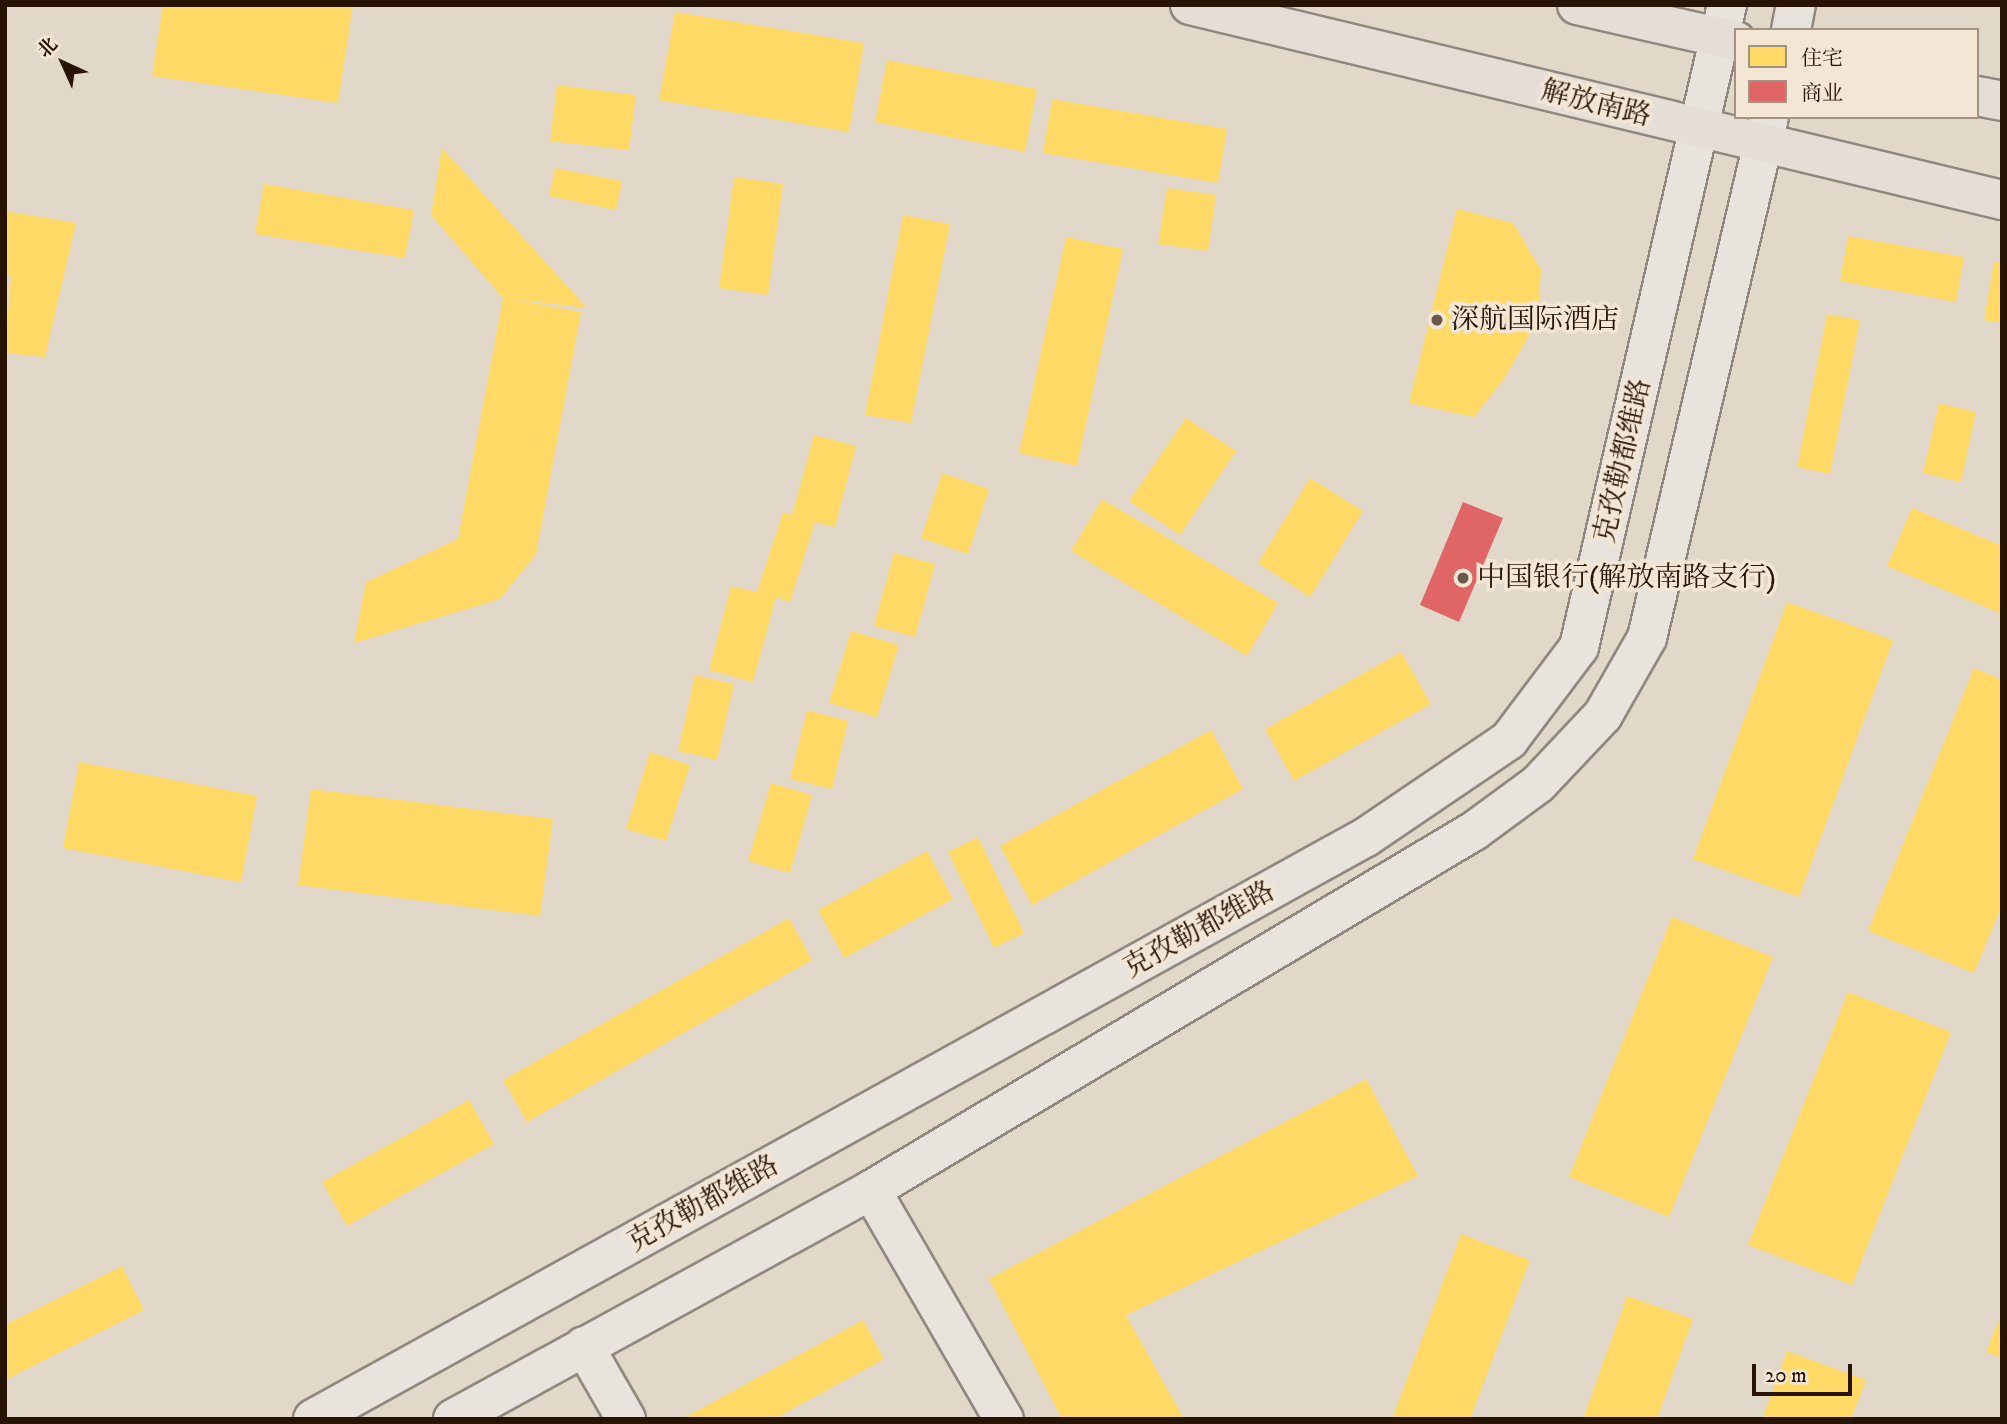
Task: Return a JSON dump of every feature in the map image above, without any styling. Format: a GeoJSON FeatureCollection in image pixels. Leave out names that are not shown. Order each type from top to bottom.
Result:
{"type":"FeatureCollection","features":[{"type":"Feature","properties":{"kind":"main road","name":"解放南路"},"geometry":{"type":"LineString","coordinates":[[1190,5],[1700,129],[1765,130],[2002,200]]}},
{"type":"Feature","properties":{"kind":"main road"},"geometry":{"type":"LineString","coordinates":[[1577,5],[1727,28]]}},
{"type":"Feature","properties":{"kind":"main road"},"geometry":{"type":"LineString","coordinates":[[1791,28],[1796,5]]}},
{"type":"Feature","properties":{"kind":"main road","name":"克孜勒都维路"},"geometry":{"type":"LineString","coordinates":[[313,1419],[1366,837],[1509,740],[1580,648],[1700,129],[1727,28]]}},
{"type":"Feature","properties":{"kind":"main road"},"geometry":{"type":"LineString","coordinates":[[1979,96],[2002,101]]}},
{"type":"Feature","properties":{"kind":"main road","name":"克孜勒都维路"},"geometry":{"type":"LineString","coordinates":[[453,1419],[871,1190],[1474,831],[1538,784],[1603,715],[1647,638],[1765,130]]}},
{"type":"Feature","properties":{"kind":"main road"},"geometry":{"type":"LineString","coordinates":[[871,1190],[1004,1419]]}},
{"type":"Feature","properties":{"kind":"main road"},"geometry":{"type":"LineString","coordinates":[[584,1346],[626,1419]]}},
{"type":"Feature","properties":{"kind":"building: 住宅"},"geometry":{"type":"Polygon","coordinates":[[[163,5],[353,5],[338,103],[152,76],[163,5]]]}},
{"type":"Feature","properties":{"kind":"building: 住宅"},"geometry":{"type":"Polygon","coordinates":[[[675,12],[864,43],[849,132],[659,100],[675,12]]]}},
{"type":"Feature","properties":{"kind":"building: 住宅"},"geometry":{"type":"Polygon","coordinates":[[[887,60],[1037,89],[1025,152],[875,122],[887,60]]]}},
{"type":"Feature","properties":{"kind":"building: 住宅"},"geometry":{"type":"Polygon","coordinates":[[[557,85],[636,95],[629,150],[550,141],[557,85]]]}},
{"type":"Feature","properties":{"kind":"building: 住宅"},"geometry":{"type":"Polygon","coordinates":[[[1052,99],[1227,129],[1218,183],[1043,153],[1052,99]]]}},
{"type":"Feature","properties":{"kind":"building: 住宅"},"geometry":{"type":"Polygon","coordinates":[[[442,148],[587,308],[513,299],[581,312],[536,554],[500,599],[354,643],[366,582],[458,539],[503,298],[431,215],[442,148]]]}},
{"type":"Feature","properties":{"kind":"building: 住宅"},"geometry":{"type":"Polygon","coordinates":[[[555,168],[622,181],[616,210],[549,196],[555,168]]]}},
{"type":"Feature","properties":{"kind":"building: 住宅"},"geometry":{"type":"Polygon","coordinates":[[[734,177],[783,184],[768,295],[719,288],[734,177]]]}},
{"type":"Feature","properties":{"kind":"building: 住宅"},"geometry":{"type":"Polygon","coordinates":[[[264,184],[414,210],[405,258],[255,234],[264,184]]]}},
{"type":"Feature","properties":{"kind":"building: 住宅"},"geometry":{"type":"Polygon","coordinates":[[[1167,188],[1216,195],[1208,251],[1158,244],[1167,188]]]}},
{"type":"Feature","properties":{"kind":"building: 住宅"},"geometry":{"type":"Polygon","coordinates":[[[1457,209],[1513,223],[1541,270],[1538,320],[1504,379],[1474,417],[1409,403],[1457,209]]]}},
{"type":"Feature","properties":{"kind":"building: 住宅"},"geometry":{"type":"Polygon","coordinates":[[[5,211],[76,223],[45,357],[5,353],[11,275],[5,274],[5,211]]]}},
{"type":"Feature","properties":{"kind":"building: 住宅"},"geometry":{"type":"Polygon","coordinates":[[[903,215],[950,224],[911,423],[865,415],[903,215]]]}},
{"type":"Feature","properties":{"kind":"building: 住宅"},"geometry":{"type":"Polygon","coordinates":[[[1848,236],[1964,257],[1956,302],[1840,281],[1848,236]]]}},
{"type":"Feature","properties":{"kind":"building: 住宅"},"geometry":{"type":"Polygon","coordinates":[[[1066,237],[1123,249],[1077,466],[1019,453],[1066,237]]]}},
{"type":"Feature","properties":{"kind":"building: 住宅"},"geometry":{"type":"Polygon","coordinates":[[[1994,262],[2002,263],[2002,323],[1984,320],[1994,262]]]}},
{"type":"Feature","properties":{"kind":"building: 住宅"},"geometry":{"type":"Polygon","coordinates":[[[1827,314],[1860,320],[1830,474],[1797,467],[1827,314]]]}},
{"type":"Feature","properties":{"kind":"building: 住宅"},"geometry":{"type":"Polygon","coordinates":[[[1939,403],[1976,412],[1961,482],[1923,473],[1939,403]]]}},
{"type":"Feature","properties":{"kind":"building: 住宅"},"geometry":{"type":"Polygon","coordinates":[[[1186,418],[1236,451],[1180,535],[1129,501],[1186,418]]]}},
{"type":"Feature","properties":{"kind":"building: 住宅"},"geometry":{"type":"Polygon","coordinates":[[[814,435],[856,446],[835,527],[815,522],[790,602],[776,597],[753,682],[709,670],[731,586],[757,592],[783,512],[792,515],[814,435]]]}},
{"type":"Feature","properties":{"kind":"building: 住宅"},"geometry":{"type":"Polygon","coordinates":[[[942,473],[989,489],[968,554],[921,538],[942,473]]]}},
{"type":"Feature","properties":{"kind":"building: 住宅"},"geometry":{"type":"Polygon","coordinates":[[[1310,478],[1363,511],[1310,597],[1258,563],[1310,478]]]}},
{"type":"Feature","properties":{"kind":"building: 住宅"},"geometry":{"type":"Polygon","coordinates":[[[1102,499],[1278,603],[1247,656],[1071,551],[1102,499]]]}},
{"type":"Feature","properties":{"kind":"building: 住宅"},"geometry":{"type":"Polygon","coordinates":[[[1912,508],[2002,546],[2002,614],[1887,566],[1912,508]]]}},
{"type":"Feature","properties":{"kind":"building: 住宅"},"geometry":{"type":"Polygon","coordinates":[[[894,553],[935,564],[915,637],[874,626],[894,553]]]}},
{"type":"Feature","properties":{"kind":"building: 住宅"},"geometry":{"type":"Polygon","coordinates":[[[1787,602],[1893,640],[1799,897],[1693,859],[1787,602]]]}},
{"type":"Feature","properties":{"kind":"building: 住宅"},"geometry":{"type":"Polygon","coordinates":[[[851,631],[899,645],[877,717],[829,703],[851,631]]]}},
{"type":"Feature","properties":{"kind":"building: 住宅"},"geometry":{"type":"Polygon","coordinates":[[[1401,652],[1431,704],[1294,781],[1265,729],[1401,652]]]}},
{"type":"Feature","properties":{"kind":"building: 住宅"},"geometry":{"type":"Polygon","coordinates":[[[1974,668],[2002,680],[2002,905],[1974,973],[1868,931],[1974,668]]]}},
{"type":"Feature","properties":{"kind":"building: 住宅"},"geometry":{"type":"Polygon","coordinates":[[[695,675],[734,684],[717,760],[678,751],[695,675]]]}},
{"type":"Feature","properties":{"kind":"building: 住宅"},"geometry":{"type":"Polygon","coordinates":[[[807,710],[848,721],[832,789],[790,779],[807,710]]]}},
{"type":"Feature","properties":{"kind":"building: 住宅"},"geometry":{"type":"Polygon","coordinates":[[[1211,730],[1243,789],[1032,905],[1000,846],[1211,730]]]}},
{"type":"Feature","properties":{"kind":"building: 住宅"},"geometry":{"type":"Polygon","coordinates":[[[650,752],[690,765],[666,841],[626,829],[650,752]]]}},
{"type":"Feature","properties":{"kind":"building: 住宅"},"geometry":{"type":"Polygon","coordinates":[[[79,762],[257,796],[241,882],[63,848],[79,762]]]}},
{"type":"Feature","properties":{"kind":"building: 住宅"},"geometry":{"type":"Polygon","coordinates":[[[771,783],[812,795],[790,873],[748,861],[771,783]]]}},
{"type":"Feature","properties":{"kind":"building: 住宅"},"geometry":{"type":"Polygon","coordinates":[[[311,789],[553,819],[540,916],[298,885],[311,789]]]}},
{"type":"Feature","properties":{"kind":"building: 住宅"},"geometry":{"type":"Polygon","coordinates":[[[978,837],[1024,933],[994,948],[948,852],[978,837]]]}},
{"type":"Feature","properties":{"kind":"building: 住宅"},"geometry":{"type":"Polygon","coordinates":[[[927,851],[953,899],[844,958],[818,910],[927,851]]]}},
{"type":"Feature","properties":{"kind":"building: 住宅"},"geometry":{"type":"Polygon","coordinates":[[[1672,917],[1773,957],[1669,1217],[1569,1177],[1672,917]]]}},
{"type":"Feature","properties":{"kind":"building: 住宅"},"geometry":{"type":"Polygon","coordinates":[[[789,918],[812,960],[527,1122],[503,1080],[789,918]]]}},
{"type":"Feature","properties":{"kind":"building: 住宅"},"geometry":{"type":"Polygon","coordinates":[[[1848,992],[1951,1032],[1852,1285],[1748,1245],[1848,992]]]}},
{"type":"Feature","properties":{"kind":"building: 住宅"},"geometry":{"type":"Polygon","coordinates":[[[1366,1079],[1418,1176],[1126,1315],[1184,1419],[1062,1419],[989,1279],[1366,1079]]]}},
{"type":"Feature","properties":{"kind":"building: 住宅"},"geometry":{"type":"Polygon","coordinates":[[[469,1100],[494,1144],[347,1226],[322,1182],[469,1100]]]}},
{"type":"Feature","properties":{"kind":"building: 住宅"},"geometry":{"type":"Polygon","coordinates":[[[1461,1234],[1530,1260],[1470,1419],[1392,1419],[1461,1234]]]}},
{"type":"Feature","properties":{"kind":"building: 住宅"},"geometry":{"type":"Polygon","coordinates":[[[122,1266],[144,1310],[5,1380],[5,1325],[122,1266]]]}},
{"type":"Feature","properties":{"kind":"building: 住宅"},"geometry":{"type":"Polygon","coordinates":[[[1627,1296],[1693,1319],[1657,1419],[1583,1419],[1627,1296]]]}},
{"type":"Feature","properties":{"kind":"building: 住宅"},"geometry":{"type":"Polygon","coordinates":[[[2002,1312],[2002,1358],[1986,1352],[2002,1312]]]}},
{"type":"Feature","properties":{"kind":"building: 住宅"},"geometry":{"type":"Polygon","coordinates":[[[863,1320],[884,1359],[774,1419],[682,1419],[863,1320]]]}},
{"type":"Feature","properties":{"kind":"building: 住宅"},"geometry":{"type":"Polygon","coordinates":[[[1787,1351],[1866,1380],[1851,1419],[1762,1419],[1787,1351]]]}},
{"type":"Feature","properties":{"kind":"building: 商业"},"geometry":{"type":"Polygon","coordinates":[[[1463,502],[1503,518],[1459,622],[1420,605],[1463,502]]]}},
{"type":"Feature","properties":{"kind":"place","name":"深航国际酒店"},"geometry":{"type":"Point","coordinates":[1437,320]}},
{"type":"Feature","properties":{"kind":"place","name":"中国银行(解放南路支行)"},"geometry":{"type":"Point","coordinates":[1463,578]}}]}
